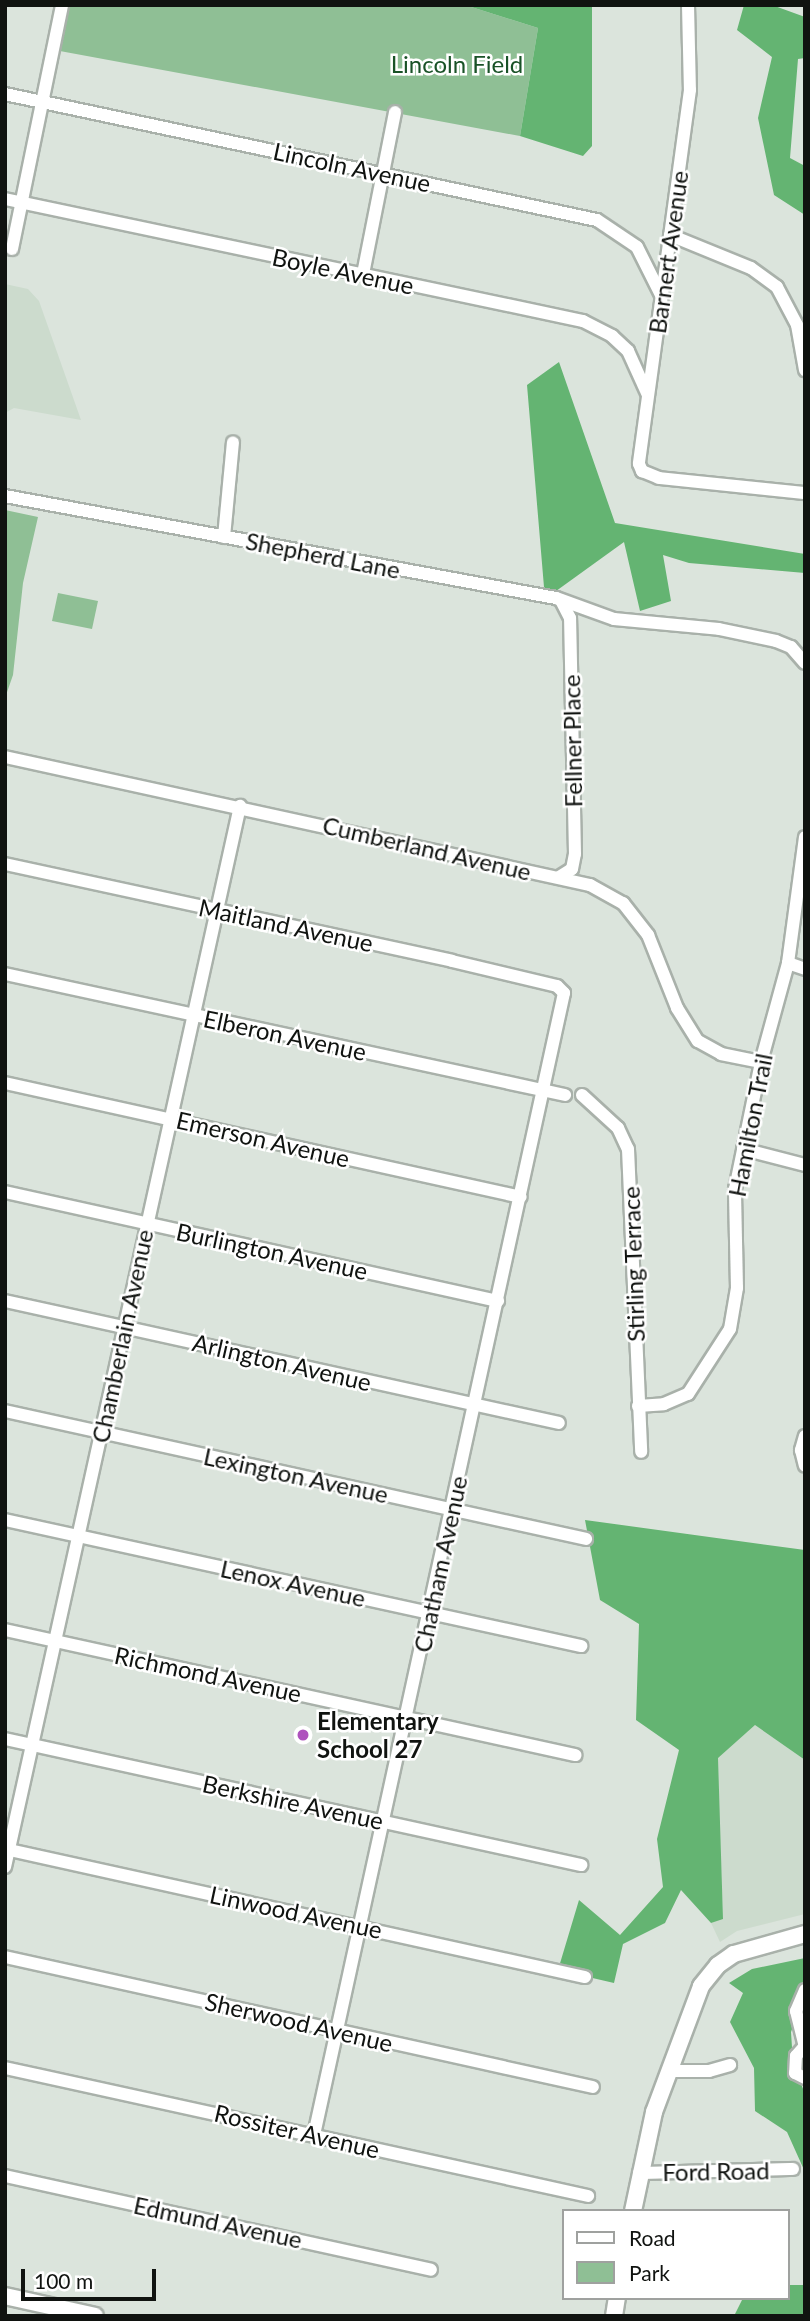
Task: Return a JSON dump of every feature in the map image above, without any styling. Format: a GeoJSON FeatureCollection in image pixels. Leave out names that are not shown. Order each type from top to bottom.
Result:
{"type":"FeatureCollection","features":[{"type":"Feature","properties":{"kind":"main road"},"geometry":{"type":"LineString","coordinates":[[633,2209],[639,2173],[668,2071],[701,1986],[718,1965],[745,1949],[805,1934]]}},
{"type":"Feature","properties":{"kind":"main road"},"geometry":{"type":"LineString","coordinates":[[5,2296],[95,2316]]}},
{"type":"Feature","properties":{"kind":"street"},"geometry":{"type":"LineString","coordinates":[[12,249],[62,5]]}},
{"type":"Feature","properties":{"kind":"street","name":"Barnert Avenue"},"geometry":{"type":"LineString","coordinates":[[688,5],[691,90],[639,464],[649,476],[805,493]]}},
{"type":"Feature","properties":{"kind":"street","name":"Lincoln Avenue"},"geometry":{"type":"LineString","coordinates":[[5,94],[597,220],[636,247],[661,295]]}},
{"type":"Feature","properties":{"kind":"street"},"geometry":{"type":"LineString","coordinates":[[363,274],[395,111]]}},
{"type":"Feature","properties":{"kind":"street","name":"Boyle Avenue"},"geometry":{"type":"LineString","coordinates":[[5,199],[595,325],[628,351],[647,393]]}},
{"type":"Feature","properties":{"kind":"street"},"geometry":{"type":"LineString","coordinates":[[670,234],[751,268],[777,287],[797,325],[805,370]]}},
{"type":"Feature","properties":{"kind":"street"},"geometry":{"type":"LineString","coordinates":[[224,537],[233,442]]}},
{"type":"Feature","properties":{"kind":"street","name":"Shepherd Lane"},"geometry":{"type":"LineString","coordinates":[[5,496],[561,600],[614,619],[638,619],[776,641],[791,647],[805,663]]}},
{"type":"Feature","properties":{"kind":"street","name":"Fellner Place"},"geometry":{"type":"LineString","coordinates":[[559,877],[572,869],[575,854],[570,618],[561,600]]}},
{"type":"Feature","properties":{"kind":"street","name":"Cumberland Avenue"},"geometry":{"type":"LineString","coordinates":[[5,757],[240,806],[559,877],[603,890],[633,913],[649,935],[683,1020],[698,1041],[721,1054],[761,1062]]}},
{"type":"Feature","properties":{"kind":"street","name":"Chamberlain Avenue"},"geometry":{"type":"LineString","coordinates":[[5,1867],[240,806]]}},
{"type":"Feature","properties":{"kind":"street","name":"Hamilton Trail"},"geometry":{"type":"LineString","coordinates":[[638,1406],[664,1404],[688,1394],[730,1329],[737,1288],[734,1204],[761,1062],[788,963],[805,837]]}},
{"type":"Feature","properties":{"kind":"street","name":"Maitland Avenue"},"geometry":{"type":"LineString","coordinates":[[5,864],[557,986],[564,993]]}},
{"type":"Feature","properties":{"kind":"street"},"geometry":{"type":"LineString","coordinates":[[788,963],[805,969]]}},
{"type":"Feature","properties":{"kind":"street","name":"Elberon Avenue"},"geometry":{"type":"LineString","coordinates":[[5,974],[565,1095]]}},
{"type":"Feature","properties":{"kind":"street","name":"Chatham Avenue"},"geometry":{"type":"LineString","coordinates":[[314,2135],[564,993]]}},
{"type":"Feature","properties":{"kind":"street","name":"Emerson Avenue"},"geometry":{"type":"LineString","coordinates":[[5,1083],[520,1196]]}},
{"type":"Feature","properties":{"kind":"street","name":"Stirling Terrace"},"geometry":{"type":"LineString","coordinates":[[582,1095],[612,1121],[628,1149],[641,1452]]}},
{"type":"Feature","properties":{"kind":"street"},"geometry":{"type":"LineString","coordinates":[[743,1149],[805,1165]]}},
{"type":"Feature","properties":{"kind":"street","name":"Burlington Avenue"},"geometry":{"type":"LineString","coordinates":[[5,1192],[498,1301]]}},
{"type":"Feature","properties":{"kind":"street","name":"Arlington Avenue"},"geometry":{"type":"LineString","coordinates":[[5,1301],[559,1423]]}},
{"type":"Feature","properties":{"kind":"street","name":"Lexington Avenue"},"geometry":{"type":"LineString","coordinates":[[5,1411],[586,1539]]}},
{"type":"Feature","properties":{"kind":"street"},"geometry":{"type":"LineString","coordinates":[[805,1436],[801,1450],[805,1466]]}},
{"type":"Feature","properties":{"kind":"street","name":"Lenox Avenue"},"geometry":{"type":"LineString","coordinates":[[5,1520],[581,1646]]}},
{"type":"Feature","properties":{"kind":"street","name":"Richmond Avenue"},"geometry":{"type":"LineString","coordinates":[[5,1630],[575,1755]]}},
{"type":"Feature","properties":{"kind":"street","name":"Berkshire Avenue"},"geometry":{"type":"LineString","coordinates":[[5,1739],[580,1865]]}},
{"type":"Feature","properties":{"kind":"street","name":"Linwood Avenue"},"geometry":{"type":"LineString","coordinates":[[7,1849],[360,1925],[585,1977]]}},
{"type":"Feature","properties":{"kind":"street","name":"Sherwood Avenue"},"geometry":{"type":"LineString","coordinates":[[5,1957],[593,2087]]}},
{"type":"Feature","properties":{"kind":"street"},"geometry":{"type":"LineString","coordinates":[[805,1990],[796,2011],[804,2048],[796,2056],[794,2073],[805,2078]]}},
{"type":"Feature","properties":{"kind":"street"},"geometry":{"type":"LineString","coordinates":[[668,2071],[709,2071],[730,2065]]}},
{"type":"Feature","properties":{"kind":"street","name":"Rossiter Avenue"},"geometry":{"type":"LineString","coordinates":[[5,2067],[588,2196]]}},
{"type":"Feature","properties":{"kind":"street","name":"Ford Road"},"geometry":{"type":"LineString","coordinates":[[639,2173],[793,2169]]}},
{"type":"Feature","properties":{"kind":"street","name":"Edmund Avenue"},"geometry":{"type":"LineString","coordinates":[[5,2176],[431,2270]]}},
{"type":"Feature","properties":{"kind":"shaded area"},"geometry":{"type":"Polygon","coordinates":[[[5,284],[28,289],[39,301],[81,420],[14,408],[5,413],[5,284]]]}},
{"type":"Feature","properties":{"kind":"shaded area"},"geometry":{"type":"Polygon","coordinates":[[[755,1725],[805,1760],[805,1914],[737,1931],[720,1942],[711,1923],[723,1918],[717,1758],[755,1725]]]}},
{"type":"Feature","properties":{"kind":"green space","name":"Lincoln Field"},"geometry":{"type":"Polygon","coordinates":[[[58,5],[465,5],[538,28],[520,136],[49,49],[58,5]]]}},
{"type":"Feature","properties":{"kind":"green space"},"geometry":{"type":"Polygon","coordinates":[[[465,5],[592,5],[592,146],[583,156],[520,136],[538,28],[465,5]]]}},
{"type":"Feature","properties":{"kind":"green space"},"geometry":{"type":"Polygon","coordinates":[[[744,5],[772,5],[805,17],[805,58],[798,59],[790,158],[805,166],[805,215],[774,195],[758,118],[772,57],[737,30],[744,5]]]}},
{"type":"Feature","properties":{"kind":"green space"},"geometry":{"type":"Polygon","coordinates":[[[559,362],[615,523],[805,554],[805,573],[689,563],[663,555],[671,601],[640,611],[624,542],[545,599],[527,385],[559,362]]]}},
{"type":"Feature","properties":{"kind":"green space"},"geometry":{"type":"Polygon","coordinates":[[[5,510],[38,517],[23,583],[13,675],[5,698],[5,510]]]}},
{"type":"Feature","properties":{"kind":"green space"},"geometry":{"type":"Polygon","coordinates":[[[58,593],[98,601],[92,629],[52,621],[58,593]]]}},
{"type":"Feature","properties":{"kind":"green space"},"geometry":{"type":"Polygon","coordinates":[[[585,1520],[805,1550],[805,1760],[755,1725],[718,1758],[723,1919],[711,1923],[681,1890],[665,1923],[623,1944],[614,1983],[558,1970],[579,1900],[620,1935],[663,1887],[657,1839],[679,1750],[636,1720],[639,1624],[600,1600],[585,1520]]]}},
{"type":"Feature","properties":{"kind":"green space"},"geometry":{"type":"Polygon","coordinates":[[[805,1958],[805,1993],[791,2032],[793,2063],[805,2094],[805,2172],[787,2132],[755,2111],[754,2068],[730,2022],[743,1993],[729,1983],[752,1969],[805,1958]]]}},
{"type":"Feature","properties":{"kind":"green space"},"geometry":{"type":"Polygon","coordinates":[[[789,2285],[805,2285],[805,2316],[735,2314],[742,2300],[789,2300],[789,2285]]]}},
{"type":"Feature","properties":{"kind":"place","name":"Elementary School 27"},"geometry":{"type":"Point","coordinates":[303,1735]}}]}
